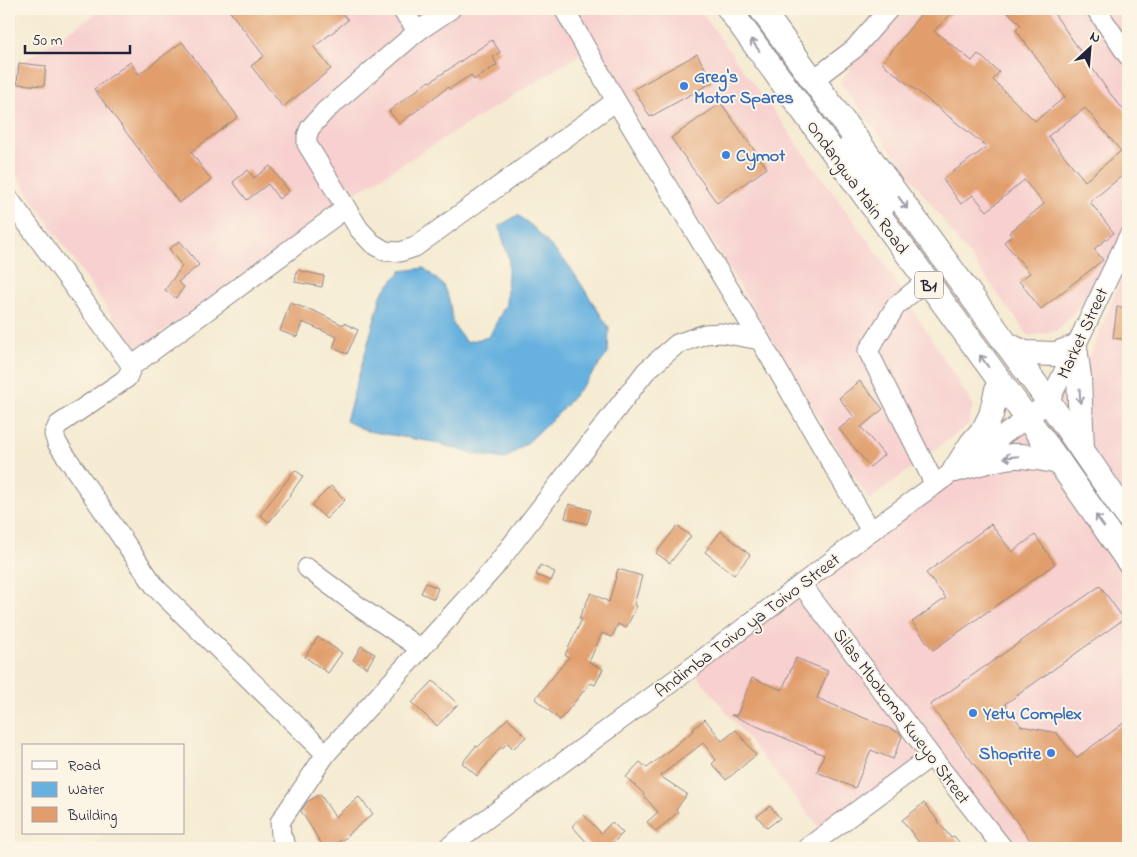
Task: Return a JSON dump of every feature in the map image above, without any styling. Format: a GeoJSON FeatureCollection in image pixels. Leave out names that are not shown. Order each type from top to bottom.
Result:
{"type":"FeatureCollection","features":[{"type":"Feature","properties":{"kind":"main road","name":"Ondangwa Main Road"},"geometry":{"type":"LineString","coordinates":[[728,9],[1059,462],[1128,561]]}},
{"type":"Feature","properties":{"kind":"main road","name":"Ondangwa Main Road"},"geometry":{"type":"LineString","coordinates":[[761,9],[1049,402],[1128,517]]}},
{"type":"Feature","properties":{"kind":"main road"},"geometry":{"type":"LineString","coordinates":[[1006,344],[1025,353],[1056,354],[1075,347],[1079,377],[1082,450]]}},
{"type":"Feature","properties":{"kind":"main road"},"geometry":{"type":"LineString","coordinates":[[955,470],[991,415],[1000,381]]}},
{"type":"Feature","properties":{"kind":"main road"},"geometry":{"type":"LineString","coordinates":[[955,470],[1013,456],[1040,458],[1059,462]]}},
{"type":"Feature","properties":{"kind":"street"},"geometry":{"type":"LineString","coordinates":[[401,9],[418,31]]}},
{"type":"Feature","properties":{"kind":"street"},"geometry":{"type":"LineString","coordinates":[[451,9],[418,31],[325,111],[310,128],[307,136],[307,144],[359,229],[372,243],[385,251],[400,252],[415,247],[616,101]]}},
{"type":"Feature","properties":{"kind":"street"},"geometry":{"type":"LineString","coordinates":[[564,9],[616,101],[760,340],[871,531]]}},
{"type":"Feature","properties":{"kind":"street"},"geometry":{"type":"LineString","coordinates":[[889,9],[854,49],[813,80],[926,281],[896,306],[868,351],[935,485]]}},
{"type":"Feature","properties":{"kind":"street"},"geometry":{"type":"LineString","coordinates":[[1096,9],[1128,56]]}},
{"type":"Feature","properties":{"kind":"street"},"geometry":{"type":"LineString","coordinates":[[9,199],[132,366]]}},
{"type":"Feature","properties":{"kind":"street"},"geometry":{"type":"LineString","coordinates":[[326,754],[156,588],[57,442],[54,434],[58,425],[127,378],[132,366],[346,208]]}},
{"type":"Feature","properties":{"kind":"street","name":"Market Street"},"geometry":{"type":"LineString","coordinates":[[1049,402],[1128,237]]}},
{"type":"Feature","properties":{"kind":"street"},"geometry":{"type":"LineString","coordinates":[[287,848],[281,835],[280,822],[326,754],[493,570],[646,371],[677,344],[705,334],[721,332],[760,340]]}},
{"type":"Feature","properties":{"kind":"street","name":"Andimba Toivo ya Toivo Street"},"geometry":{"type":"LineString","coordinates":[[447,848],[691,668],[871,531],[1049,402]]}},
{"type":"Feature","properties":{"kind":"street"},"geometry":{"type":"LineString","coordinates":[[307,568],[362,609],[421,649]]}},
{"type":"Feature","properties":{"kind":"street","name":"Silas Mbokoma Kweyo Street"},"geometry":{"type":"LineString","coordinates":[[801,584],[1003,848]]}},
{"type":"Feature","properties":{"kind":"street"},"geometry":{"type":"LineString","coordinates":[[807,848],[931,756]]}},
{"type":"Feature","properties":{"kind":"shaded area"},"geometry":{"type":"Polygon","coordinates":[[[103,9],[699,9],[882,260],[973,405],[969,424],[869,500],[594,46],[357,192],[136,351],[9,165],[9,71],[103,9]]]}},
{"type":"Feature","properties":{"kind":"shaded area"},"geometry":{"type":"Polygon","coordinates":[[[896,9],[1128,9],[1128,229],[1099,280],[1059,330],[1029,336],[840,82],[896,9]]]}},
{"type":"Feature","properties":{"kind":"shaded area"},"geometry":{"type":"Polygon","coordinates":[[[1128,262],[1128,848],[1003,848],[931,756],[825,835],[691,668],[1049,402],[1092,351],[1128,262]]]}},
{"type":"Feature","properties":{"kind":"water"},"geometry":{"type":"Polygon","coordinates":[[[518,215],[533,227],[570,267],[609,328],[608,353],[589,378],[559,413],[527,443],[505,459],[474,454],[433,442],[367,431],[346,421],[382,293],[401,271],[424,268],[443,285],[449,300],[453,324],[466,342],[489,337],[506,304],[509,259],[499,226],[518,215]]]}},
{"type":"Feature","properties":{"kind":"building"},"geometry":{"type":"Polygon","coordinates":[[[228,9],[339,9],[348,20],[314,47],[331,69],[283,107],[251,66],[264,56],[228,9]]]}},
{"type":"Feature","properties":{"kind":"building"},"geometry":{"type":"Polygon","coordinates":[[[925,9],[956,9],[934,31],[972,61],[978,54],[999,72],[993,80],[1035,121],[1065,97],[1016,30],[1021,25],[1005,9],[1051,9],[1108,91],[1128,115],[1128,171],[1090,202],[1114,233],[1094,249],[1103,260],[1041,309],[1019,281],[1030,273],[1004,242],[1012,236],[1009,233],[1044,204],[1024,180],[987,211],[973,195],[961,204],[943,179],[987,147],[882,63],[925,9]],[[1085,108],[1048,136],[1085,181],[1121,151],[1085,108]]]}},
{"type":"Feature","properties":{"kind":"building"},"geometry":{"type":"Polygon","coordinates":[[[492,40],[500,52],[493,57],[497,65],[474,80],[471,75],[449,89],[448,87],[399,124],[389,111],[429,81],[492,40]]]}},
{"type":"Feature","properties":{"kind":"building"},"geometry":{"type":"Polygon","coordinates":[[[182,42],[238,117],[191,152],[211,180],[179,203],[94,89],[130,62],[139,74],[182,42]]]}},
{"type":"Feature","properties":{"kind":"building"},"geometry":{"type":"Polygon","coordinates":[[[697,54],[713,82],[650,117],[634,89],[697,54]]]}},
{"type":"Feature","properties":{"kind":"building"},"geometry":{"type":"Polygon","coordinates":[[[19,63],[46,66],[44,86],[17,84],[19,63]]]}},
{"type":"Feature","properties":{"kind":"building"},"geometry":{"type":"Polygon","coordinates":[[[721,103],[767,168],[717,203],[671,138],[721,103]]]}},
{"type":"Feature","properties":{"kind":"building"},"geometry":{"type":"Polygon","coordinates":[[[270,166],[289,191],[279,199],[268,184],[247,200],[233,182],[248,170],[254,178],[270,166]]]}},
{"type":"Feature","properties":{"kind":"building"},"geometry":{"type":"Polygon","coordinates":[[[180,241],[199,265],[178,282],[184,287],[176,298],[165,290],[182,266],[169,249],[180,241]]]}},
{"type":"Feature","properties":{"kind":"building"},"geometry":{"type":"Polygon","coordinates":[[[297,270],[324,276],[322,287],[295,282],[297,270]]]}},
{"type":"Feature","properties":{"kind":"building"},"geometry":{"type":"Polygon","coordinates":[[[290,303],[358,330],[347,354],[333,348],[337,337],[302,322],[297,337],[280,331],[290,303]]]}},
{"type":"Feature","properties":{"kind":"building"},"geometry":{"type":"Polygon","coordinates":[[[1117,307],[1128,308],[1128,340],[1113,338],[1117,307]]]}},
{"type":"Feature","properties":{"kind":"building"},"geometry":{"type":"Polygon","coordinates":[[[860,381],[883,409],[861,427],[884,455],[870,467],[839,429],[854,417],[839,398],[860,381]]]}},
{"type":"Feature","properties":{"kind":"building"},"geometry":{"type":"Polygon","coordinates":[[[295,470],[303,476],[269,522],[260,515],[295,470]]]}},
{"type":"Feature","properties":{"kind":"building"},"geometry":{"type":"Polygon","coordinates":[[[331,486],[345,500],[326,519],[312,505],[331,486]]]}},
{"type":"Feature","properties":{"kind":"building"},"geometry":{"type":"Polygon","coordinates":[[[569,504],[591,510],[587,524],[565,518],[569,504]]]}},
{"type":"Feature","properties":{"kind":"building"},"geometry":{"type":"Polygon","coordinates":[[[991,524],[1012,552],[1035,535],[1055,564],[933,650],[912,622],[946,598],[926,573],[991,524]]]}},
{"type":"Feature","properties":{"kind":"building"},"geometry":{"type":"Polygon","coordinates":[[[677,526],[691,536],[670,563],[656,553],[677,526]]]}},
{"type":"Feature","properties":{"kind":"building"},"geometry":{"type":"Polygon","coordinates":[[[721,531],[750,555],[734,575],[705,552],[721,531]]]}},
{"type":"Feature","properties":{"kind":"building"},"geometry":{"type":"Polygon","coordinates":[[[540,565],[555,572],[551,581],[536,575],[540,565]]]}},
{"type":"Feature","properties":{"kind":"building"},"geometry":{"type":"Polygon","coordinates":[[[618,569],[642,576],[634,605],[637,606],[626,628],[618,624],[612,637],[602,633],[589,662],[603,669],[595,685],[590,683],[560,720],[535,699],[569,657],[565,655],[582,619],[579,618],[591,593],[609,602],[618,569]]]}},
{"type":"Feature","properties":{"kind":"building"},"geometry":{"type":"Polygon","coordinates":[[[426,583],[438,588],[434,599],[421,593],[426,583]]]}},
{"type":"Feature","properties":{"kind":"building","name":"Yetu Complex"},"geometry":{"type":"Polygon","coordinates":[[[1100,586],[1124,619],[1005,704],[1021,726],[1057,733],[1076,758],[1128,720],[1128,848],[1036,848],[930,705],[1100,586]]]}},
{"type":"Feature","properties":{"kind":"building"},"geometry":{"type":"Polygon","coordinates":[[[318,637],[342,653],[328,673],[305,657],[318,637]]]}},
{"type":"Feature","properties":{"kind":"building"},"geometry":{"type":"Polygon","coordinates":[[[361,646],[375,654],[367,668],[353,660],[361,646]]]}},
{"type":"Feature","properties":{"kind":"building"},"geometry":{"type":"Polygon","coordinates":[[[796,658],[828,671],[817,698],[900,733],[902,737],[893,759],[871,750],[855,788],[817,772],[824,755],[731,715],[737,715],[752,678],[782,690],[796,658]]]}},
{"type":"Feature","properties":{"kind":"building"},"geometry":{"type":"Polygon","coordinates":[[[433,681],[458,704],[437,726],[412,703],[433,681]]]}},
{"type":"Feature","properties":{"kind":"building"},"geometry":{"type":"Polygon","coordinates":[[[508,718],[526,737],[513,749],[508,743],[501,747],[477,776],[462,763],[476,746],[478,747],[508,718]]]}},
{"type":"Feature","properties":{"kind":"building"},"geometry":{"type":"Polygon","coordinates":[[[705,719],[722,741],[736,730],[756,755],[726,780],[712,764],[716,760],[703,743],[660,776],[687,794],[676,810],[678,812],[656,832],[647,822],[658,812],[644,794],[626,777],[640,762],[647,768],[705,719]]]}},
{"type":"Feature","properties":{"kind":"building"},"geometry":{"type":"Polygon","coordinates":[[[320,794],[335,817],[359,797],[373,814],[347,837],[328,848],[324,848],[301,811],[307,802],[320,794]]]}},
{"type":"Feature","properties":{"kind":"building"},"geometry":{"type":"Polygon","coordinates":[[[924,803],[951,838],[954,836],[964,848],[923,848],[902,820],[924,803]]]}},
{"type":"Feature","properties":{"kind":"building"},"geometry":{"type":"Polygon","coordinates":[[[770,806],[780,818],[767,828],[757,816],[770,806]]]}},
{"type":"Feature","properties":{"kind":"building"},"geometry":{"type":"Polygon","coordinates":[[[584,815],[601,833],[612,822],[623,833],[608,848],[592,848],[572,826],[584,815]]]}},
{"type":"Feature","properties":{"kind":"place","name":"Greg's Motor Spares"},"geometry":{"type":"Point","coordinates":[684,86]}},
{"type":"Feature","properties":{"kind":"place","name":"Cymot"},"geometry":{"type":"Point","coordinates":[726,155]}},
{"type":"Feature","properties":{"kind":"place","name":"Yetu Complex"},"geometry":{"type":"Point","coordinates":[973,713]}},
{"type":"Feature","properties":{"kind":"place","name":"Shoprite"},"geometry":{"type":"Point","coordinates":[1051,753]}}]}
